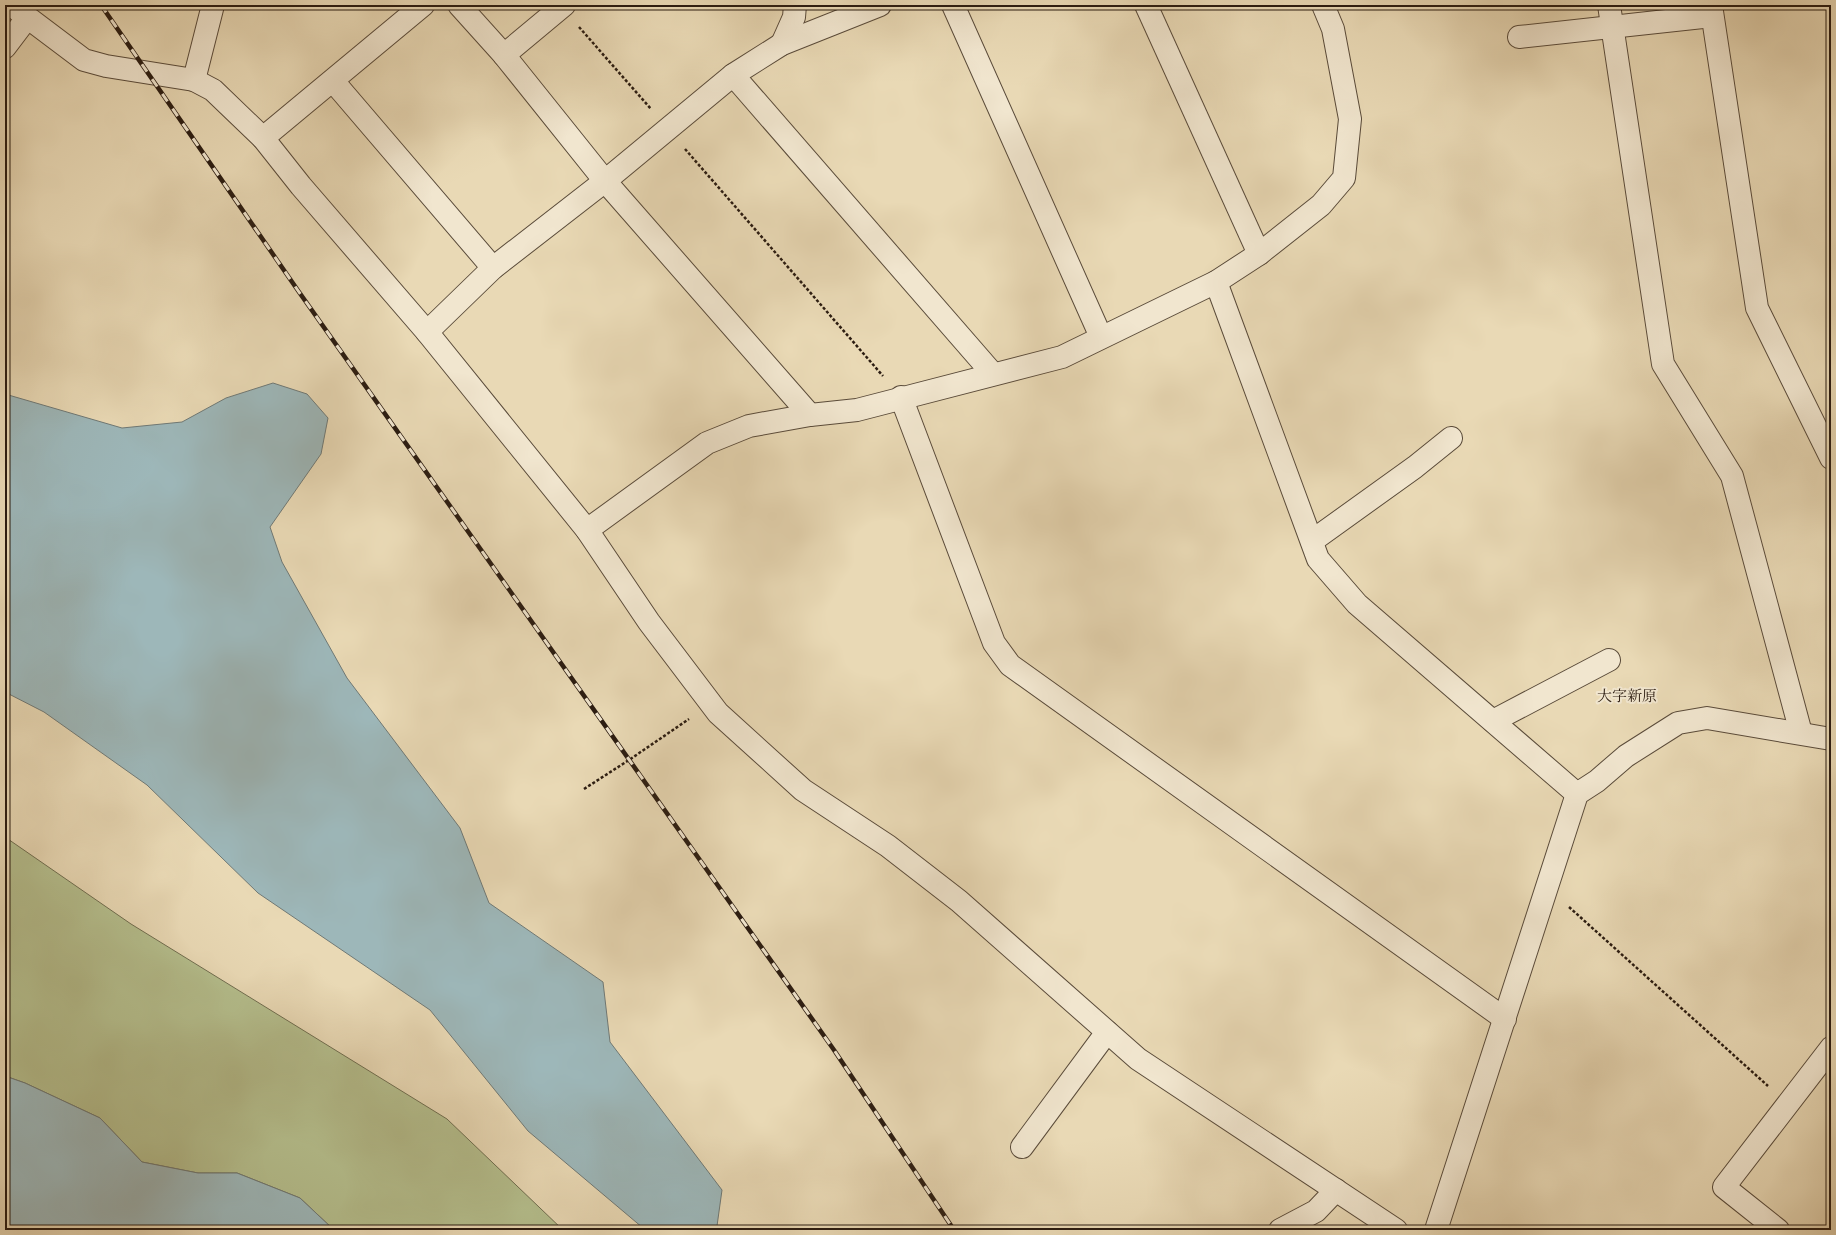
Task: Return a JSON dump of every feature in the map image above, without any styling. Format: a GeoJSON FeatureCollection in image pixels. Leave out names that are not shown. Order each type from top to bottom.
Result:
{"type":"FeatureCollection","features":[{"type":"Feature","properties":{"kind":"street"},"geometry":{"type":"LineString","coordinates":[[194,80],[213,5]]}},
{"type":"Feature","properties":{"kind":"street"},"geometry":{"type":"LineString","coordinates":[[263,138],[423,5]]}},
{"type":"Feature","properties":{"kind":"street"},"geometry":{"type":"LineString","coordinates":[[458,5],[504,56],[605,182],[810,415]]}},
{"type":"Feature","properties":{"kind":"street"},"geometry":{"type":"LineString","coordinates":[[782,44],[794,18],[795,5]]}},
{"type":"Feature","properties":{"kind":"street"},"geometry":{"type":"LineString","coordinates":[[427,332],[493,268],[605,182],[667,128],[733,74],[782,44],[880,5]]}},
{"type":"Feature","properties":{"kind":"street"},"geometry":{"type":"LineString","coordinates":[[953,5],[1101,337]]}},
{"type":"Feature","properties":{"kind":"street"},"geometry":{"type":"LineString","coordinates":[[1146,5],[1259,254]]}},
{"type":"Feature","properties":{"kind":"street"},"geometry":{"type":"LineString","coordinates":[[586,530],[707,443],[748,426],[810,415],[857,410],[901,397],[1062,357],[1216,282],[1259,254],[1320,206],[1344,178],[1350,119],[1333,29],[1323,5]]}},
{"type":"Feature","properties":{"kind":"street"},"geometry":{"type":"LineString","coordinates":[[1609,5],[1663,364],[1732,476],[1801,733]]}},
{"type":"Feature","properties":{"kind":"street"},"geometry":{"type":"LineString","coordinates":[[504,56],[563,6]]}},
{"type":"Feature","properties":{"kind":"street"},"geometry":{"type":"LineString","coordinates":[[1519,37],[1612,28],[1712,10],[1757,308],[1831,458]]}},
{"type":"Feature","properties":{"kind":"street"},"geometry":{"type":"LineString","coordinates":[[5,47],[19,11],[84,60],[106,66],[194,80],[213,90],[263,138],[301,186],[427,332],[586,530],[649,622],[718,713],[803,790],[888,846],[959,902],[1138,1059],[1396,1230]]}},
{"type":"Feature","properties":{"kind":"street"},"geometry":{"type":"LineString","coordinates":[[733,74],[993,374]]}},
{"type":"Feature","properties":{"kind":"street"},"geometry":{"type":"LineString","coordinates":[[333,81],[493,268]]}},
{"type":"Feature","properties":{"kind":"street"},"geometry":{"type":"LineString","coordinates":[[1216,282],[1318,559],[1357,604],[1577,794]]}},
{"type":"Feature","properties":{"kind":"street"},"geometry":{"type":"LineString","coordinates":[[901,397],[994,643],[1010,665],[1506,1019]]}},
{"type":"Feature","properties":{"kind":"street"},"geometry":{"type":"LineString","coordinates":[[1312,542],[1415,467],[1451,438]]}},
{"type":"Feature","properties":{"kind":"street"},"geometry":{"type":"LineString","coordinates":[[1493,722],[1609,660]]}},
{"type":"Feature","properties":{"kind":"street"},"geometry":{"type":"LineString","coordinates":[[1436,1230],[1506,1019],[1577,794],[1597,781],[1626,756],[1678,723],[1706,718],[1831,739]]}},
{"type":"Feature","properties":{"kind":"street"},"geometry":{"type":"LineString","coordinates":[[1022,1147],[1107,1032]]}},
{"type":"Feature","properties":{"kind":"street"},"geometry":{"type":"LineString","coordinates":[[1778,1230],[1724,1187],[1831,1048]]}},
{"type":"Feature","properties":{"kind":"street"},"geometry":{"type":"LineString","coordinates":[[1280,1230],[1316,1211],[1336,1190]]}},
{"type":"Feature","properties":{"kind":"path"},"geometry":{"type":"LineString","coordinates":[[563,6],[901,397]]}},
{"type":"Feature","properties":{"kind":"path"},"geometry":{"type":"LineString","coordinates":[[584,789],[629,760],[711,703]]}},
{"type":"Feature","properties":{"kind":"path"},"geometry":{"type":"LineString","coordinates":[[1547,887],[1788,1104]]}},
{"type":"Feature","properties":{"kind":"green space"},"geometry":{"type":"Polygon","coordinates":[[[5,837],[131,924],[447,1119],[563,1230],[334,1230],[300,1198],[237,1173],[198,1173],[142,1162],[100,1118],[25,1083],[5,1076],[5,837]]]}},
{"type":"Feature","properties":{"kind":"water"},"geometry":{"type":"Polygon","coordinates":[[[273,383],[307,394],[328,418],[321,454],[270,527],[282,562],[347,678],[460,828],[489,903],[603,982],[610,1042],[722,1190],[717,1226],[711,1230],[653,1230],[643,1228],[528,1131],[430,1010],[258,893],[147,785],[44,712],[5,692],[5,394],[122,428],[182,422],[226,398],[273,383]]]}},
{"type":"Feature","properties":{"kind":"water"},"geometry":{"type":"Polygon","coordinates":[[[5,1076],[25,1083],[100,1118],[142,1162],[198,1173],[237,1173],[300,1198],[334,1230],[5,1230],[5,1076]]]}},
{"type":"Feature","properties":{"kind":"railway"},"geometry":{"type":"LineString","coordinates":[[101,5],[299,292],[834,1050],[954,1230]]}},
{"type":"Feature","properties":{"kind":"district","name":"大字新原"},"geometry":{"type":"Point","coordinates":[1627,696]}}]}
